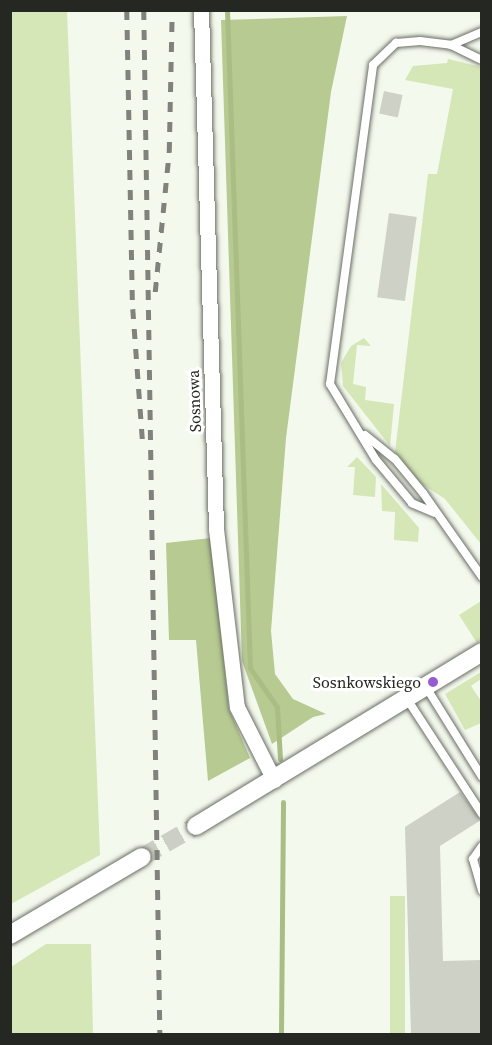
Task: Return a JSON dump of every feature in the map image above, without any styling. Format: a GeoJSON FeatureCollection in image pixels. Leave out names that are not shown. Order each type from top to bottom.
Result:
{"type":"FeatureCollection","features":[{"type":"Feature","properties":{"kind":"street","name":"Sosnowa"},"geometry":{"type":"LineString","coordinates":[[201,10],[215,506],[223,607],[237,707],[274,780]]}},
{"type":"Feature","properties":{"kind":"street"},"geometry":{"type":"LineString","coordinates":[[196,826],[482,652]]}},
{"type":"Feature","properties":{"kind":"street"},"geometry":{"type":"LineString","coordinates":[[10,935],[142,857]]}},
{"type":"Feature","properties":{"kind":"lane"},"geometry":{"type":"LineString","coordinates":[[435,513],[412,503],[376,460],[363,435],[338,403],[330,384],[374,64],[396,44],[451,45],[482,32]]}},
{"type":"Feature","properties":{"kind":"lane"},"geometry":{"type":"LineString","coordinates":[[451,45],[482,60]]}},
{"type":"Feature","properties":{"kind":"lane"},"geometry":{"type":"LineString","coordinates":[[363,435],[395,459],[482,577]]}},
{"type":"Feature","properties":{"kind":"lane"},"geometry":{"type":"LineString","coordinates":[[426,687],[482,777]]}},
{"type":"Feature","properties":{"kind":"lane"},"geometry":{"type":"LineString","coordinates":[[407,699],[482,814]]}},
{"type":"Feature","properties":{"kind":"lane"},"geometry":{"type":"LineString","coordinates":[[482,846],[473,859],[482,891]]}},
{"type":"Feature","properties":{"kind":"green space"},"geometry":{"type":"Polygon","coordinates":[[[11,10],[67,11],[100,855],[11,904],[11,10]]]}},
{"type":"Feature","properties":{"kind":"green space"},"geometry":{"type":"Polygon","coordinates":[[[347,16],[331,92],[286,438],[271,631],[275,674],[293,699],[326,714],[313,717],[272,744],[242,661],[221,20],[347,16]]]}},
{"type":"Feature","properties":{"kind":"green space"},"geometry":{"type":"Polygon","coordinates":[[[448,59],[481,67],[481,544],[445,499],[419,482],[395,452],[428,174],[437,174],[453,89],[405,80],[413,66],[447,63],[448,59]]]}},
{"type":"Feature","properties":{"kind":"green space"},"geometry":{"type":"Polygon","coordinates":[[[364,338],[371,346],[357,345],[353,384],[366,387],[365,400],[394,404],[390,446],[343,386],[341,363],[351,346],[364,338]]]}},
{"type":"Feature","properties":{"kind":"green space"},"geometry":{"type":"Polygon","coordinates":[[[357,457],[376,477],[375,497],[353,495],[355,467],[347,467],[357,457]]]}},
{"type":"Feature","properties":{"kind":"green space"},"geometry":{"type":"Polygon","coordinates":[[[381,484],[419,528],[418,542],[394,540],[395,512],[382,511],[381,484]]]}},
{"type":"Feature","properties":{"kind":"green space"},"geometry":{"type":"Polygon","coordinates":[[[211,538],[229,709],[250,758],[208,781],[196,640],[169,640],[166,543],[211,538]]]}},
{"type":"Feature","properties":{"kind":"green space"},"geometry":{"type":"Polygon","coordinates":[[[481,601],[481,640],[477,643],[459,615],[481,601]]]}},
{"type":"Feature","properties":{"kind":"green space"},"geometry":{"type":"Polygon","coordinates":[[[481,672],[481,679],[471,686],[481,701],[481,723],[465,730],[445,694],[481,672]]]}},
{"type":"Feature","properties":{"kind":"green space"},"geometry":{"type":"Polygon","coordinates":[[[390,896],[405,896],[405,1034],[390,1034],[390,896]]]}},
{"type":"Feature","properties":{"kind":"green space"},"geometry":{"type":"Polygon","coordinates":[[[46,944],[91,944],[93,1034],[11,1034],[11,967],[46,944]]]}},
{"type":"Feature","properties":{"kind":"building"},"geometry":{"type":"Polygon","coordinates":[[[384,91],[403,95],[398,117],[379,113],[384,91]]]}},
{"type":"Feature","properties":{"kind":"building"},"geometry":{"type":"Polygon","coordinates":[[[389,213],[417,217],[405,301],[377,297],[389,213]]]}},
{"type":"Feature","properties":{"kind":"building"},"geometry":{"type":"Polygon","coordinates":[[[460,792],[481,820],[440,846],[443,961],[482,960],[482,1035],[411,1035],[405,827],[460,792]]]}},
{"type":"Feature","properties":{"kind":"waterway"},"geometry":{"type":"LineString","coordinates":[[227,10],[250,668],[277,707],[280,759]]}},
{"type":"Feature","properties":{"kind":"waterway"},"geometry":{"type":"LineString","coordinates":[[281,1034],[283,802]]}},
{"type":"Feature","properties":{"kind":"tunnel"},"geometry":{"type":"LineString","coordinates":[[142,857],[196,826]]}},
{"type":"Feature","properties":{"kind":"railway"},"geometry":{"type":"LineString","coordinates":[[127,10],[133,309],[143,445]]}},
{"type":"Feature","properties":{"kind":"railway"},"geometry":{"type":"LineString","coordinates":[[144,10],[160,1034]]}},
{"type":"Feature","properties":{"kind":"railway"},"geometry":{"type":"LineString","coordinates":[[155,292],[169,152],[172,10]]}},
{"type":"Feature","properties":{"kind":"place","name":"Sosnkowskiego"},"geometry":{"type":"Point","coordinates":[433,682]}}]}
